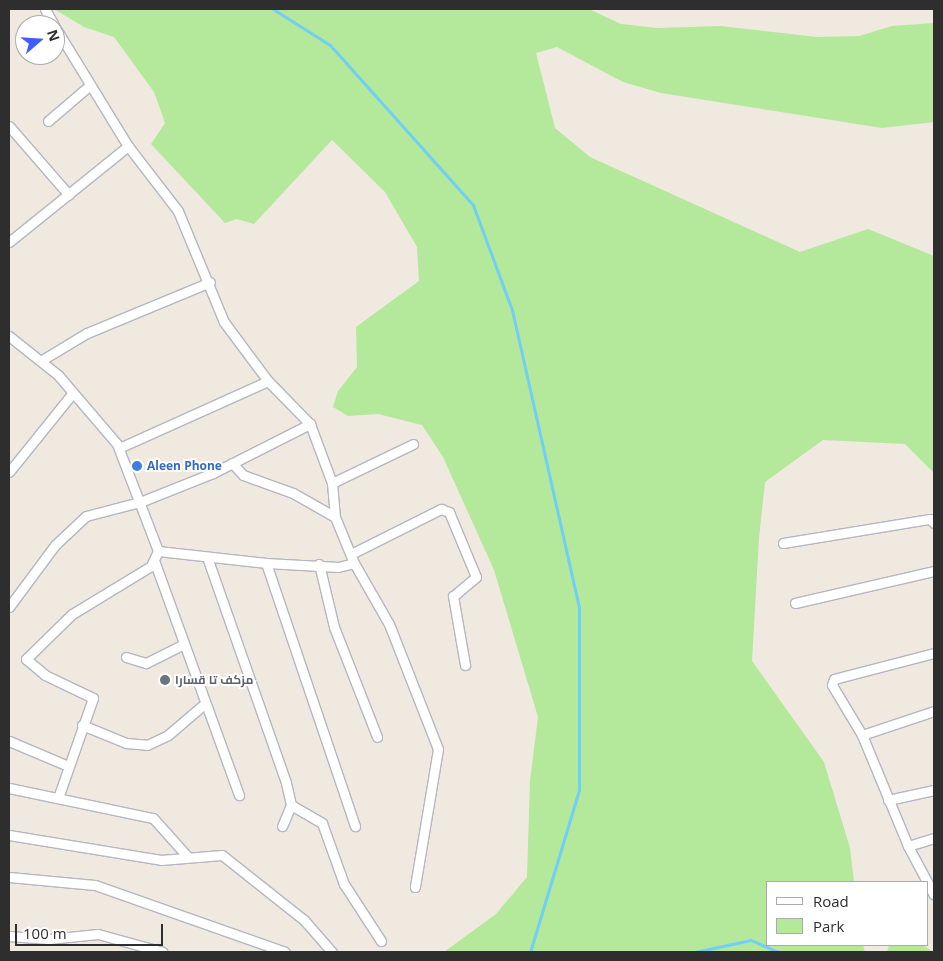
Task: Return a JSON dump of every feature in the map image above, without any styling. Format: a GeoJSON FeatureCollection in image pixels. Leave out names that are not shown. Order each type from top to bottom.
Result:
{"type":"FeatureCollection","features":[{"type":"Feature","properties":{"kind":"street"},"geometry":{"type":"LineString","coordinates":[[65,45],[128,146],[178,211],[210,282],[224,322],[268,381],[310,424],[332,483],[335,517],[354,564],[389,624],[438,748],[416,887]]}},
{"type":"Feature","properties":{"kind":"street"},"geometry":{"type":"LineString","coordinates":[[48,121],[89,86]]}},
{"type":"Feature","properties":{"kind":"street"},"geometry":{"type":"LineString","coordinates":[[9,126],[68,194]]}},
{"type":"Feature","properties":{"kind":"street"},"geometry":{"type":"LineString","coordinates":[[10,239],[128,146]]}},
{"type":"Feature","properties":{"kind":"street"},"geometry":{"type":"LineString","coordinates":[[42,360],[87,333],[210,282]]}},
{"type":"Feature","properties":{"kind":"street"},"geometry":{"type":"LineString","coordinates":[[9,336],[42,360],[119,448],[158,551],[155,563],[184,644],[203,705],[239,795]]}},
{"type":"Feature","properties":{"kind":"street"},"geometry":{"type":"LineString","coordinates":[[119,448],[268,381]]}},
{"type":"Feature","properties":{"kind":"street"},"geometry":{"type":"LineString","coordinates":[[9,472],[72,394]]}},
{"type":"Feature","properties":{"kind":"street"},"geometry":{"type":"LineString","coordinates":[[9,607],[72,525],[102,510],[140,502],[232,463],[310,424]]}},
{"type":"Feature","properties":{"kind":"street"},"geometry":{"type":"LineString","coordinates":[[332,483],[413,444]]}},
{"type":"Feature","properties":{"kind":"street"},"geometry":{"type":"LineString","coordinates":[[232,463],[243,475],[294,493],[335,517]]}},
{"type":"Feature","properties":{"kind":"street"},"geometry":{"type":"LineString","coordinates":[[351,554],[441,509],[449,512],[476,577],[452,596],[465,665]]}},
{"type":"Feature","properties":{"kind":"street"},"geometry":{"type":"LineString","coordinates":[[783,543],[930,520],[934,524]]}},
{"type":"Feature","properties":{"kind":"street"},"geometry":{"type":"LineString","coordinates":[[158,551],[266,563],[354,564]]}},
{"type":"Feature","properties":{"kind":"street"},"geometry":{"type":"LineString","coordinates":[[207,557],[291,805],[322,823],[344,884],[381,940]]}},
{"type":"Feature","properties":{"kind":"street"},"geometry":{"type":"LineString","coordinates":[[58,798],[66,765],[93,698],[45,675],[26,659],[72,614],[155,563]]}},
{"type":"Feature","properties":{"kind":"street"},"geometry":{"type":"LineString","coordinates":[[266,563],[355,826]]}},
{"type":"Feature","properties":{"kind":"street"},"geometry":{"type":"LineString","coordinates":[[319,564],[334,627],[377,737]]}},
{"type":"Feature","properties":{"kind":"street"},"geometry":{"type":"LineString","coordinates":[[795,603],[934,571]]}},
{"type":"Feature","properties":{"kind":"street"},"geometry":{"type":"LineString","coordinates":[[126,657],[146,663],[184,644]]}},
{"type":"Feature","properties":{"kind":"street"},"geometry":{"type":"LineString","coordinates":[[927,881],[908,846],[862,735],[833,691],[834,679],[934,653]]}},
{"type":"Feature","properties":{"kind":"street"},"geometry":{"type":"LineString","coordinates":[[82,725],[126,743],[147,745],[168,735],[203,705]]}},
{"type":"Feature","properties":{"kind":"street"},"geometry":{"type":"LineString","coordinates":[[862,735],[934,711]]}},
{"type":"Feature","properties":{"kind":"street"},"geometry":{"type":"LineString","coordinates":[[9,741],[66,765]]}},
{"type":"Feature","properties":{"kind":"street"},"geometry":{"type":"LineString","coordinates":[[9,788],[153,818],[188,857]]}},
{"type":"Feature","properties":{"kind":"street"},"geometry":{"type":"LineString","coordinates":[[888,800],[934,790]]}},
{"type":"Feature","properties":{"kind":"street"},"geometry":{"type":"LineString","coordinates":[[282,826],[291,805]]}},
{"type":"Feature","properties":{"kind":"street"},"geometry":{"type":"LineString","coordinates":[[9,835],[161,860],[188,857],[226,858],[304,920],[332,952]]}},
{"type":"Feature","properties":{"kind":"street"},"geometry":{"type":"LineString","coordinates":[[908,846],[934,838]]}},
{"type":"Feature","properties":{"kind":"street"},"geometry":{"type":"LineString","coordinates":[[9,877],[95,885],[285,952]]}},
{"type":"Feature","properties":{"kind":"street"},"geometry":{"type":"LineString","coordinates":[[928,884],[934,895]]}},
{"type":"Feature","properties":{"kind":"street"},"geometry":{"type":"LineString","coordinates":[[9,936],[49,939],[98,934],[163,952]]}},
{"type":"Feature","properties":{"kind":"green space"},"geometry":{"type":"Polygon","coordinates":[[[54,9],[589,9],[621,24],[657,28],[721,26],[817,37],[859,36],[892,26],[934,23],[934,122],[882,128],[661,93],[623,82],[557,47],[536,53],[555,128],[590,157],[800,252],[868,229],[934,256],[934,473],[905,444],[823,440],[765,482],[759,538],[752,661],[824,762],[850,848],[854,881],[766,881],[766,946],[863,946],[865,952],[444,952],[496,914],[527,877],[530,781],[538,717],[494,570],[443,457],[422,425],[378,414],[348,416],[333,407],[338,391],[357,367],[356,327],[419,281],[417,247],[385,192],[332,140],[254,224],[237,219],[225,223],[151,144],[165,123],[154,92],[114,37],[84,27],[54,9]]]}},
{"type":"Feature","properties":{"kind":"green space"},"geometry":{"type":"Polygon","coordinates":[[[889,946],[924,946],[934,952],[887,952],[889,946]]]}},
{"type":"Feature","properties":{"kind":"waterway"},"geometry":{"type":"LineString","coordinates":[[273,9],[330,45],[473,205],[512,310],[579,607],[579,790],[530,952]]}},
{"type":"Feature","properties":{"kind":"waterway"},"geometry":{"type":"LineString","coordinates":[[695,952],[751,940],[778,952]]}},
{"type":"Feature","properties":{"kind":"place","name":"Aleen Phone"},"geometry":{"type":"Point","coordinates":[137,466]}},
{"type":"Feature","properties":{"kind":"place","name":"مزكف تا قسارا"},"geometry":{"type":"Point","coordinates":[165,680]}}]}
